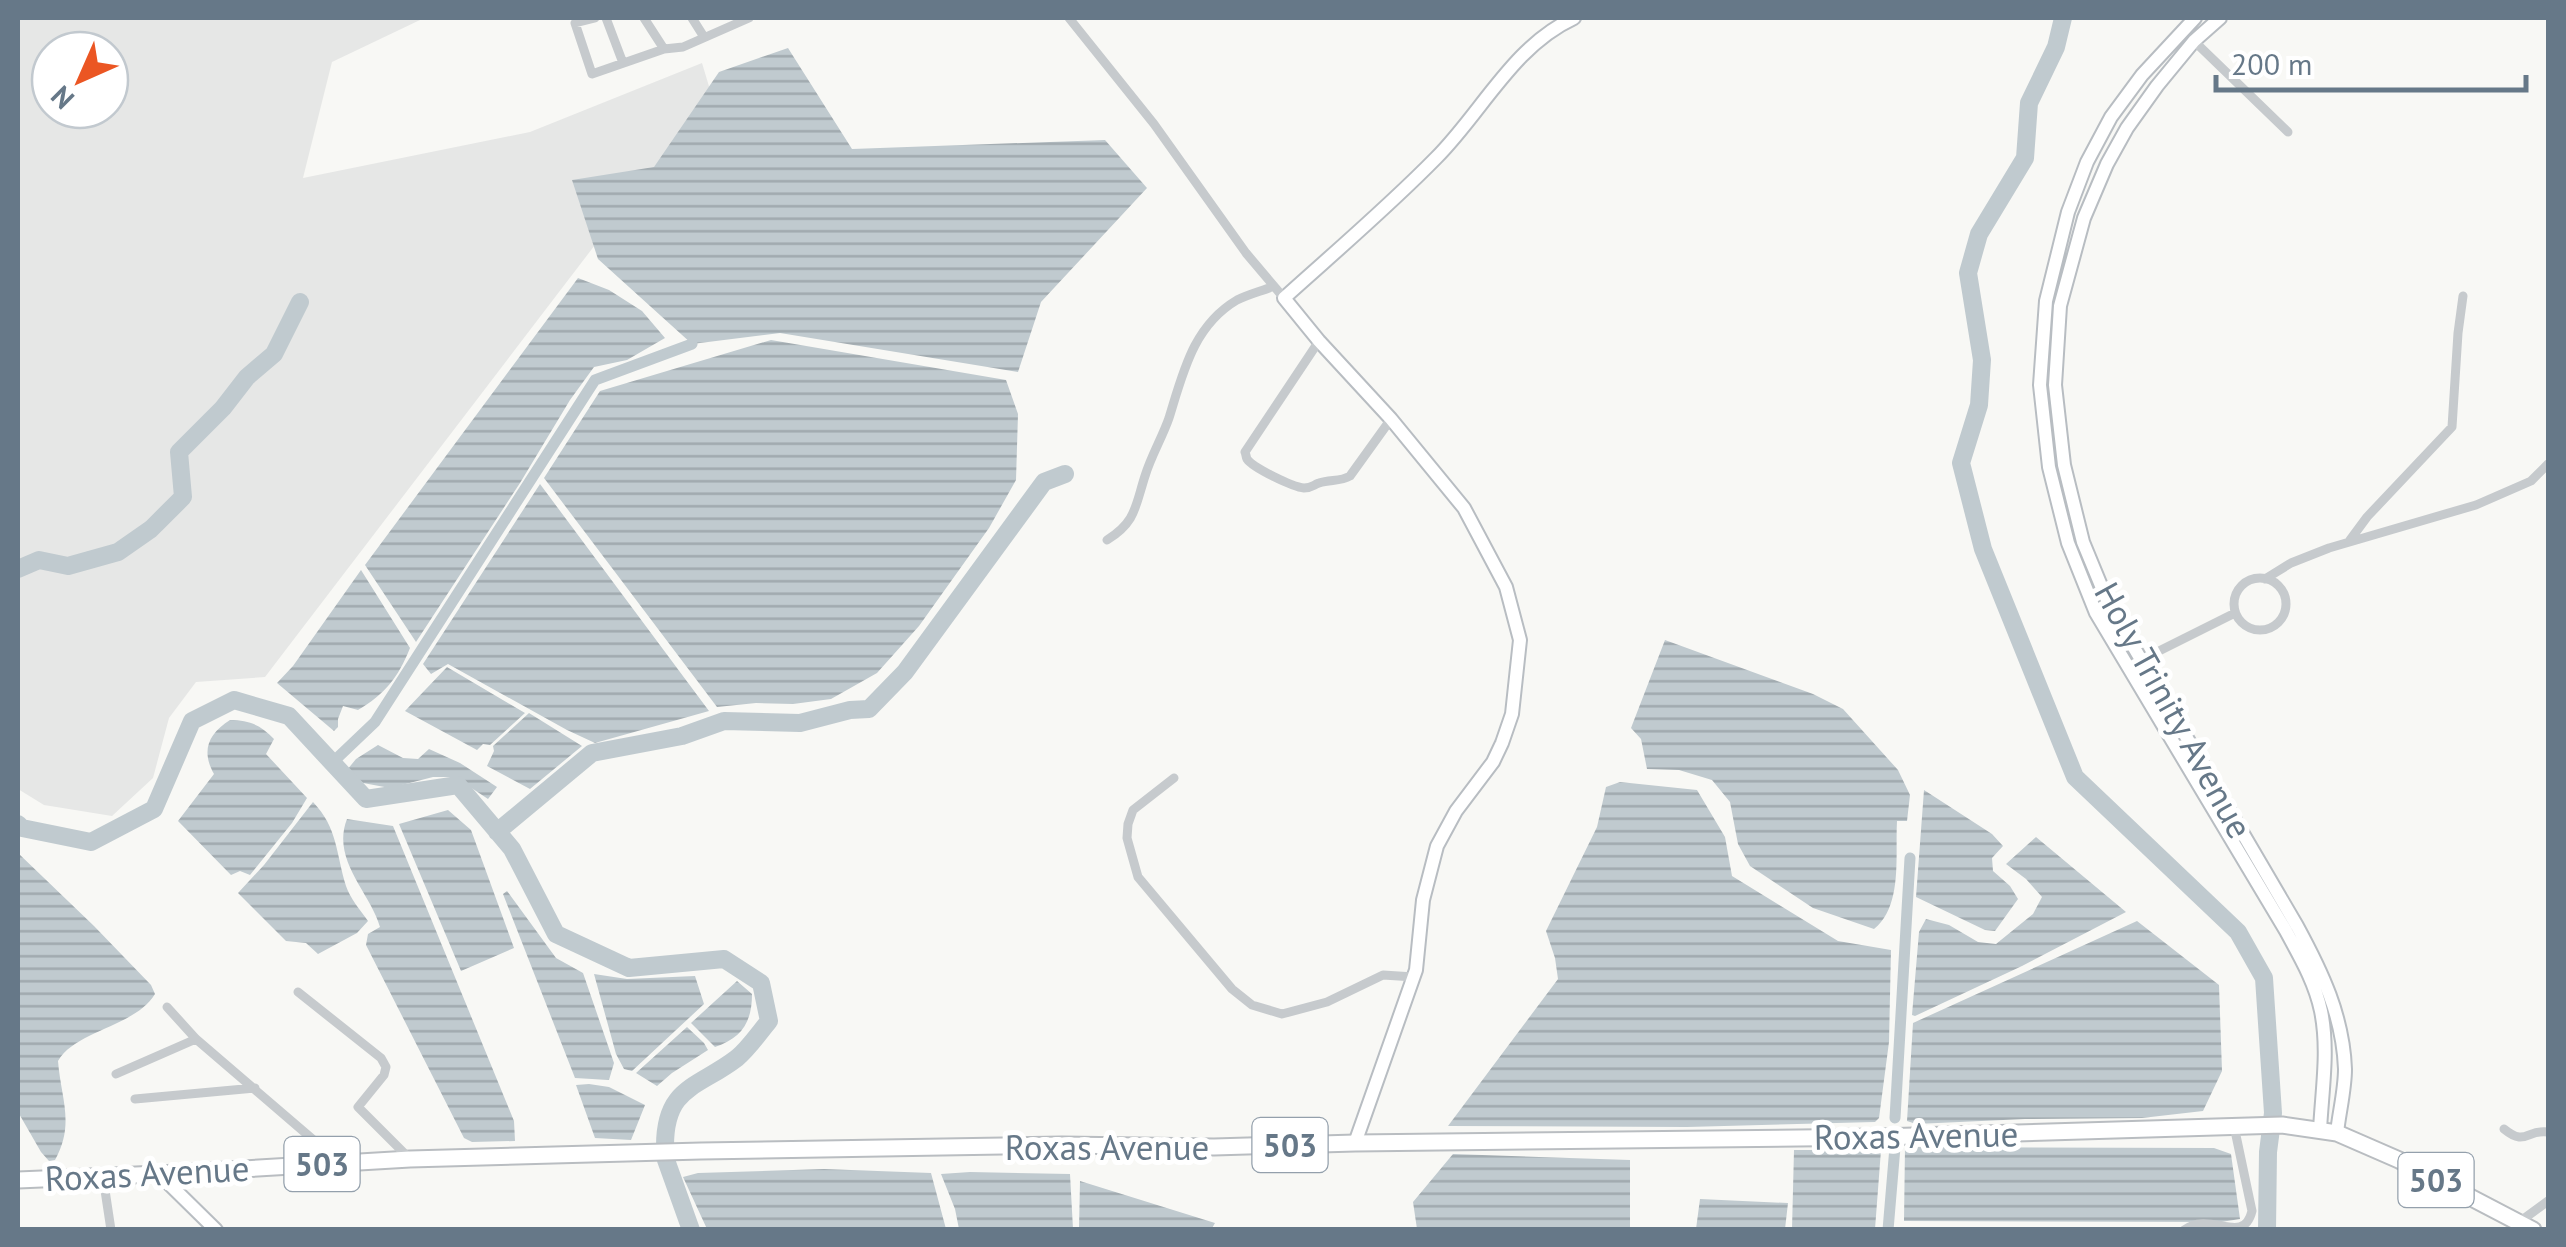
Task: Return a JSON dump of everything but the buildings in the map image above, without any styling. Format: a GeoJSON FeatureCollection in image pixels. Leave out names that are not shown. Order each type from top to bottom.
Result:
{"type":"FeatureCollection","features":[{"type":"Feature","properties":{"kind":"main road"},"geometry":{"type":"LineString","coordinates":[[1355,1143],[1414,977],[1428,873],[1447,826],[1494,762],[1512,714],[1520,640],[1506,587],[1464,508],[1392,418],[1318,341],[1279,292],[1439,156],[1540,38],[1574,18]]}},
{"type":"Feature","properties":{"kind":"main road","name":"Holy Trinity Avenue"},"geometry":{"type":"LineString","coordinates":[[2195,18],[2142,75],[2112,117],[2087,162],[2068,212],[2046,301],[2040,385],[2049,467],[2068,543],[2096,613],[2134,663],[2320,969],[2336,1010],[2345,1070],[2328,1131]]}},
{"type":"Feature","properties":{"kind":"main road","name":"Holy Trinity Avenue"},"geometry":{"type":"LineString","coordinates":[[2220,18],[2194,41],[2127,128],[2108,164],[2084,218],[2060,306],[2055,385],[2064,465],[2083,542],[2134,663],[2309,974],[2321,1012],[2328,1131]]}},
{"type":"Feature","properties":{"kind":"main road"},"geometry":{"type":"LineString","coordinates":[[2321,1012],[2336,1010]]}},
{"type":"Feature","properties":{"kind":"main road","name":"Roxas Avenue"},"geometry":{"type":"LineString","coordinates":[[18,1180],[410,1159],[701,1151],[1879,1137],[2282,1125],[2328,1131],[2399,1160],[2526,1226]]}},
{"type":"Feature","properties":{"kind":"main road"},"geometry":{"type":"LineString","coordinates":[[159,1174],[216,1230]]}},
{"type":"Feature","properties":{"kind":"street"},"geometry":{"type":"LineString","coordinates":[[595,18],[575,23],[592,74],[664,49],[683,47],[736,20],[748,18]]}},
{"type":"Feature","properties":{"kind":"street"},"geometry":{"type":"LineString","coordinates":[[606,18],[623,62]]}},
{"type":"Feature","properties":{"kind":"street"},"geometry":{"type":"LineString","coordinates":[[644,18],[664,49]]}},
{"type":"Feature","properties":{"kind":"street"},"geometry":{"type":"LineString","coordinates":[[692,18],[704,36]]}},
{"type":"Feature","properties":{"kind":"street"},"geometry":{"type":"LineString","coordinates":[[1069,18],[1279,292]]}},
{"type":"Feature","properties":{"kind":"street"},"geometry":{"type":"LineString","coordinates":[[2194,41],[2288,132]]}},
{"type":"Feature","properties":{"kind":"street"},"geometry":{"type":"LineString","coordinates":[[1107,540],[1131,521],[1148,465],[1196,341],[1212,321],[1240,298],[1279,292]]}},
{"type":"Feature","properties":{"kind":"street"},"geometry":{"type":"LineString","coordinates":[[2348,542],[2452,427],[2463,296]]}},
{"type":"Feature","properties":{"kind":"street"},"geometry":{"type":"LineString","coordinates":[[1318,341],[1246,452],[1251,464],[1303,488],[1324,480],[1343,480],[1350,476],[1392,418]]}},
{"type":"Feature","properties":{"kind":"street"},"geometry":{"type":"LineString","coordinates":[[2265,579],[2274,583],[2285,598],[2282,618],[2276,625],[2258,630],[2248,628],[2235,613],[2234,604],[2238,589],[2248,581],[2265,579],[2291,563],[2348,542],[2476,505],[2531,480],[2548,464]]}},
{"type":"Feature","properties":{"kind":"street"},"geometry":{"type":"LineString","coordinates":[[2134,663],[2235,613]]}},
{"type":"Feature","properties":{"kind":"street"},"geometry":{"type":"LineString","coordinates":[[1174,778],[1133,810],[1127,838],[1138,877],[1232,989],[1252,1005],[1282,1014],[1327,1002],[1383,976],[1414,977]]}},
{"type":"Feature","properties":{"kind":"street"},"geometry":{"type":"LineString","coordinates":[[298,992],[381,1058],[386,1066],[384,1075],[358,1107],[410,1159]]}},
{"type":"Feature","properties":{"kind":"street"},"geometry":{"type":"LineString","coordinates":[[167,1007],[196,1039],[340,1163]]}},
{"type":"Feature","properties":{"kind":"street"},"geometry":{"type":"LineString","coordinates":[[116,1074],[196,1039]]}},
{"type":"Feature","properties":{"kind":"street"},"geometry":{"type":"LineString","coordinates":[[136,1099],[255,1088]]}},
{"type":"Feature","properties":{"kind":"street"},"geometry":{"type":"LineString","coordinates":[[2184,1230],[2192,1224],[2208,1222],[2236,1228],[2250,1220],[2252,1210],[2239,1126]]}},
{"type":"Feature","properties":{"kind":"street"},"geometry":{"type":"LineString","coordinates":[[2504,1128],[2520,1138],[2542,1130],[2548,1132]]}},
{"type":"Feature","properties":{"kind":"street"},"geometry":{"type":"LineString","coordinates":[[104,1177],[111,1230]]}},
{"type":"Feature","properties":{"kind":"street"},"geometry":{"type":"LineString","coordinates":[[2526,1226],[2548,1201]]}},
{"type":"Feature","properties":{"kind":"shaded area"},"geometry":{"type":"Polygon","coordinates":[[[18,18],[420,18],[332,62],[303,178],[530,132],[702,63],[711,93],[265,677],[196,682],[169,718],[153,778],[112,816],[44,805],[18,789],[18,18]]]}},
{"type":"Feature","properties":{"kind":"shaded area"},"geometry":{"type":"Polygon","coordinates":[[[788,48],[852,149],[1105,140],[1147,188],[1041,302],[1018,372],[780,333],[692,344],[598,259],[572,180],[654,167],[719,72],[788,48]]]}},
{"type":"Feature","properties":{"kind":"shaded area"},"geometry":{"type":"Polygon","coordinates":[[[578,278],[609,290],[642,311],[665,338],[627,360],[594,367],[416,642],[365,565],[578,278]]]}},
{"type":"Feature","properties":{"kind":"shaded area"},"geometry":{"type":"Polygon","coordinates":[[[771,340],[1006,380],[1018,414],[1016,480],[989,528],[919,626],[877,673],[831,699],[717,707],[544,478],[600,391],[771,340]]]}},
{"type":"Feature","properties":{"kind":"shaded area"},"geometry":{"type":"Polygon","coordinates":[[[540,484],[709,711],[595,743],[448,664],[431,674],[423,664],[540,484]]]}},
{"type":"Feature","properties":{"kind":"shaded area"},"geometry":{"type":"Polygon","coordinates":[[[361,570],[410,648],[395,677],[376,698],[358,710],[343,706],[334,731],[277,683],[361,570]]]}},
{"type":"Feature","properties":{"kind":"shaded area"},"geometry":{"type":"Polygon","coordinates":[[[1665,640],[1813,694],[1843,709],[1898,770],[1910,795],[1907,821],[1897,821],[1893,894],[1890,907],[1874,929],[1813,908],[1750,866],[1738,844],[1730,802],[1712,780],[1679,770],[1647,769],[1641,739],[1631,728],[1665,640]]]}},
{"type":"Feature","properties":{"kind":"shaded area"},"geometry":{"type":"Polygon","coordinates":[[[447,667],[525,713],[490,745],[483,744],[477,750],[405,711],[447,667]]]}},
{"type":"Feature","properties":{"kind":"shaded area"},"geometry":{"type":"Polygon","coordinates":[[[529,713],[582,746],[530,789],[487,766],[493,746],[529,713]]]}},
{"type":"Feature","properties":{"kind":"shaded area"},"geometry":{"type":"Polygon","coordinates":[[[230,720],[254,724],[274,739],[266,754],[307,798],[250,875],[240,871],[231,875],[178,821],[214,774],[208,758],[209,744],[216,731],[230,720]]]}},
{"type":"Feature","properties":{"kind":"shaded area"},"geometry":{"type":"Polygon","coordinates":[[[378,745],[403,758],[418,759],[429,749],[497,787],[488,799],[455,777],[433,777],[390,788],[363,783],[347,770],[378,745]]]}},
{"type":"Feature","properties":{"kind":"shaded area"},"geometry":{"type":"Polygon","coordinates":[[[1620,782],[1697,790],[1725,837],[1732,876],[1838,941],[1891,950],[1889,1042],[1879,1118],[1875,1122],[1687,1127],[1448,1126],[1558,979],[1546,931],[1597,827],[1606,787],[1620,782]]]}},
{"type":"Feature","properties":{"kind":"shaded area"},"geometry":{"type":"Polygon","coordinates":[[[1924,790],[1992,834],[2003,846],[1992,858],[1993,871],[2018,899],[1995,931],[1985,930],[1916,897],[1924,790]]]}},
{"type":"Feature","properties":{"kind":"shaded area"},"geometry":{"type":"Polygon","coordinates":[[[313,802],[332,832],[348,890],[368,921],[357,933],[318,954],[306,943],[286,941],[238,893],[313,802]]]}},
{"type":"Feature","properties":{"kind":"shaded area"},"geometry":{"type":"Polygon","coordinates":[[[448,810],[471,830],[514,948],[461,971],[399,824],[448,810]]]}},
{"type":"Feature","properties":{"kind":"shaded area"},"geometry":{"type":"Polygon","coordinates":[[[347,819],[393,826],[514,1121],[515,1141],[472,1142],[464,1138],[366,945],[368,934],[380,927],[348,862],[343,834],[347,819]]]}},
{"type":"Feature","properties":{"kind":"shaded area"},"geometry":{"type":"Polygon","coordinates":[[[2036,837],[2126,912],[2022,966],[1912,1015],[1919,932],[1926,919],[1949,925],[1978,942],[1996,944],[2033,914],[2042,897],[2006,864],[2036,837]]]}},
{"type":"Feature","properties":{"kind":"shaded area"},"geometry":{"type":"Polygon","coordinates":[[[18,853],[94,926],[151,985],[155,994],[134,1014],[78,1042],[58,1061],[66,1123],[61,1147],[55,1160],[49,1161],[18,1112],[18,853]]]}},
{"type":"Feature","properties":{"kind":"shaded area"},"geometry":{"type":"Polygon","coordinates":[[[507,891],[556,958],[583,973],[614,1063],[609,1080],[575,1078],[503,894],[507,891]]]}},
{"type":"Feature","properties":{"kind":"shaded area"},"geometry":{"type":"Polygon","coordinates":[[[2137,921],[2219,985],[2222,1071],[2203,1111],[2142,1118],[1916,1124],[1907,1121],[1913,1023],[2137,921]]]}},
{"type":"Feature","properties":{"kind":"shaded area"},"geometry":{"type":"Polygon","coordinates":[[[594,974],[627,979],[695,976],[704,1004],[632,1071],[624,1069],[616,1054],[594,974]]]}},
{"type":"Feature","properties":{"kind":"shaded area"},"geometry":{"type":"Polygon","coordinates":[[[737,981],[752,994],[750,1013],[739,1034],[715,1047],[691,1023],[737,981]]]}},
{"type":"Feature","properties":{"kind":"shaded area"},"geometry":{"type":"Polygon","coordinates":[[[687,1027],[708,1050],[657,1086],[636,1073],[687,1027]]]}},
{"type":"Feature","properties":{"kind":"shaded area"},"geometry":{"type":"Polygon","coordinates":[[[576,1085],[609,1087],[645,1105],[631,1140],[595,1138],[576,1085]]]}},
{"type":"Feature","properties":{"kind":"shaded area"},"geometry":{"type":"Polygon","coordinates":[[[1905,1147],[2214,1148],[2231,1154],[2240,1219],[1904,1221],[1905,1147]]]}},
{"type":"Feature","properties":{"kind":"shaded area"},"geometry":{"type":"Polygon","coordinates":[[[1794,1150],[1881,1150],[1875,1229],[1792,1229],[1794,1150]]]}},
{"type":"Feature","properties":{"kind":"shaded area"},"geometry":{"type":"Polygon","coordinates":[[[1453,1154],[1630,1160],[1630,1229],[1417,1229],[1413,1202],[1453,1154]]]}},
{"type":"Feature","properties":{"kind":"shaded area"},"geometry":{"type":"Polygon","coordinates":[[[824,1169],[931,1173],[946,1229],[707,1229],[683,1177],[698,1173],[824,1169]]]}},
{"type":"Feature","properties":{"kind":"shaded area"},"geometry":{"type":"Polygon","coordinates":[[[941,1174],[1070,1174],[1073,1229],[959,1229],[941,1174]]]}},
{"type":"Feature","properties":{"kind":"shaded area"},"geometry":{"type":"Polygon","coordinates":[[[1080,1181],[1215,1223],[1211,1230],[1079,1229],[1080,1181]]]}},
{"type":"Feature","properties":{"kind":"shaded area"},"geometry":{"type":"Polygon","coordinates":[[[1700,1199],[1788,1203],[1785,1229],[1696,1229],[1700,1199]]]}},
{"type":"Feature","properties":{"kind":"waterway"},"geometry":{"type":"LineString","coordinates":[[2063,18],[2056,47],[2029,103],[2025,158],[1979,234],[1968,273],[1982,360],[1979,405],[1961,463],[1983,549],[2075,777],[2238,932],[2264,978],[2273,1113],[2267,1230]]}},
{"type":"Feature","properties":{"kind":"waterway"},"geometry":{"type":"LineString","coordinates":[[18,569],[39,560],[68,566],[118,552],[151,529],[183,497],[179,452],[223,408],[247,377],[274,354],[300,302]]}},
{"type":"Feature","properties":{"kind":"waterway"},"geometry":{"type":"LineString","coordinates":[[333,762],[375,722],[595,380],[692,344]]}},
{"type":"Feature","properties":{"kind":"waterway"},"geometry":{"type":"LineString","coordinates":[[497,832],[592,753],[682,736],[724,721],[800,723],[869,709],[905,672],[1044,482],[1065,474]]}},
{"type":"Feature","properties":{"kind":"waterway"},"geometry":{"type":"LineString","coordinates":[[18,824],[91,842],[154,809],[192,721],[234,700],[289,716],[366,799],[458,785],[512,849],[556,934],[629,968],[724,959],[761,983],[769,1021],[737,1058],[677,1100],[666,1126],[665,1146]]}},
{"type":"Feature","properties":{"kind":"waterway"},"geometry":{"type":"LineString","coordinates":[[1895,1118],[1910,858]]}},
{"type":"Feature","properties":{"kind":"waterway"},"geometry":{"type":"LineString","coordinates":[[1888,1230],[1895,1147]]}},
{"type":"Feature","properties":{"kind":"waterway"},"geometry":{"type":"LineString","coordinates":[[666,1160],[691,1230]]}}]}
